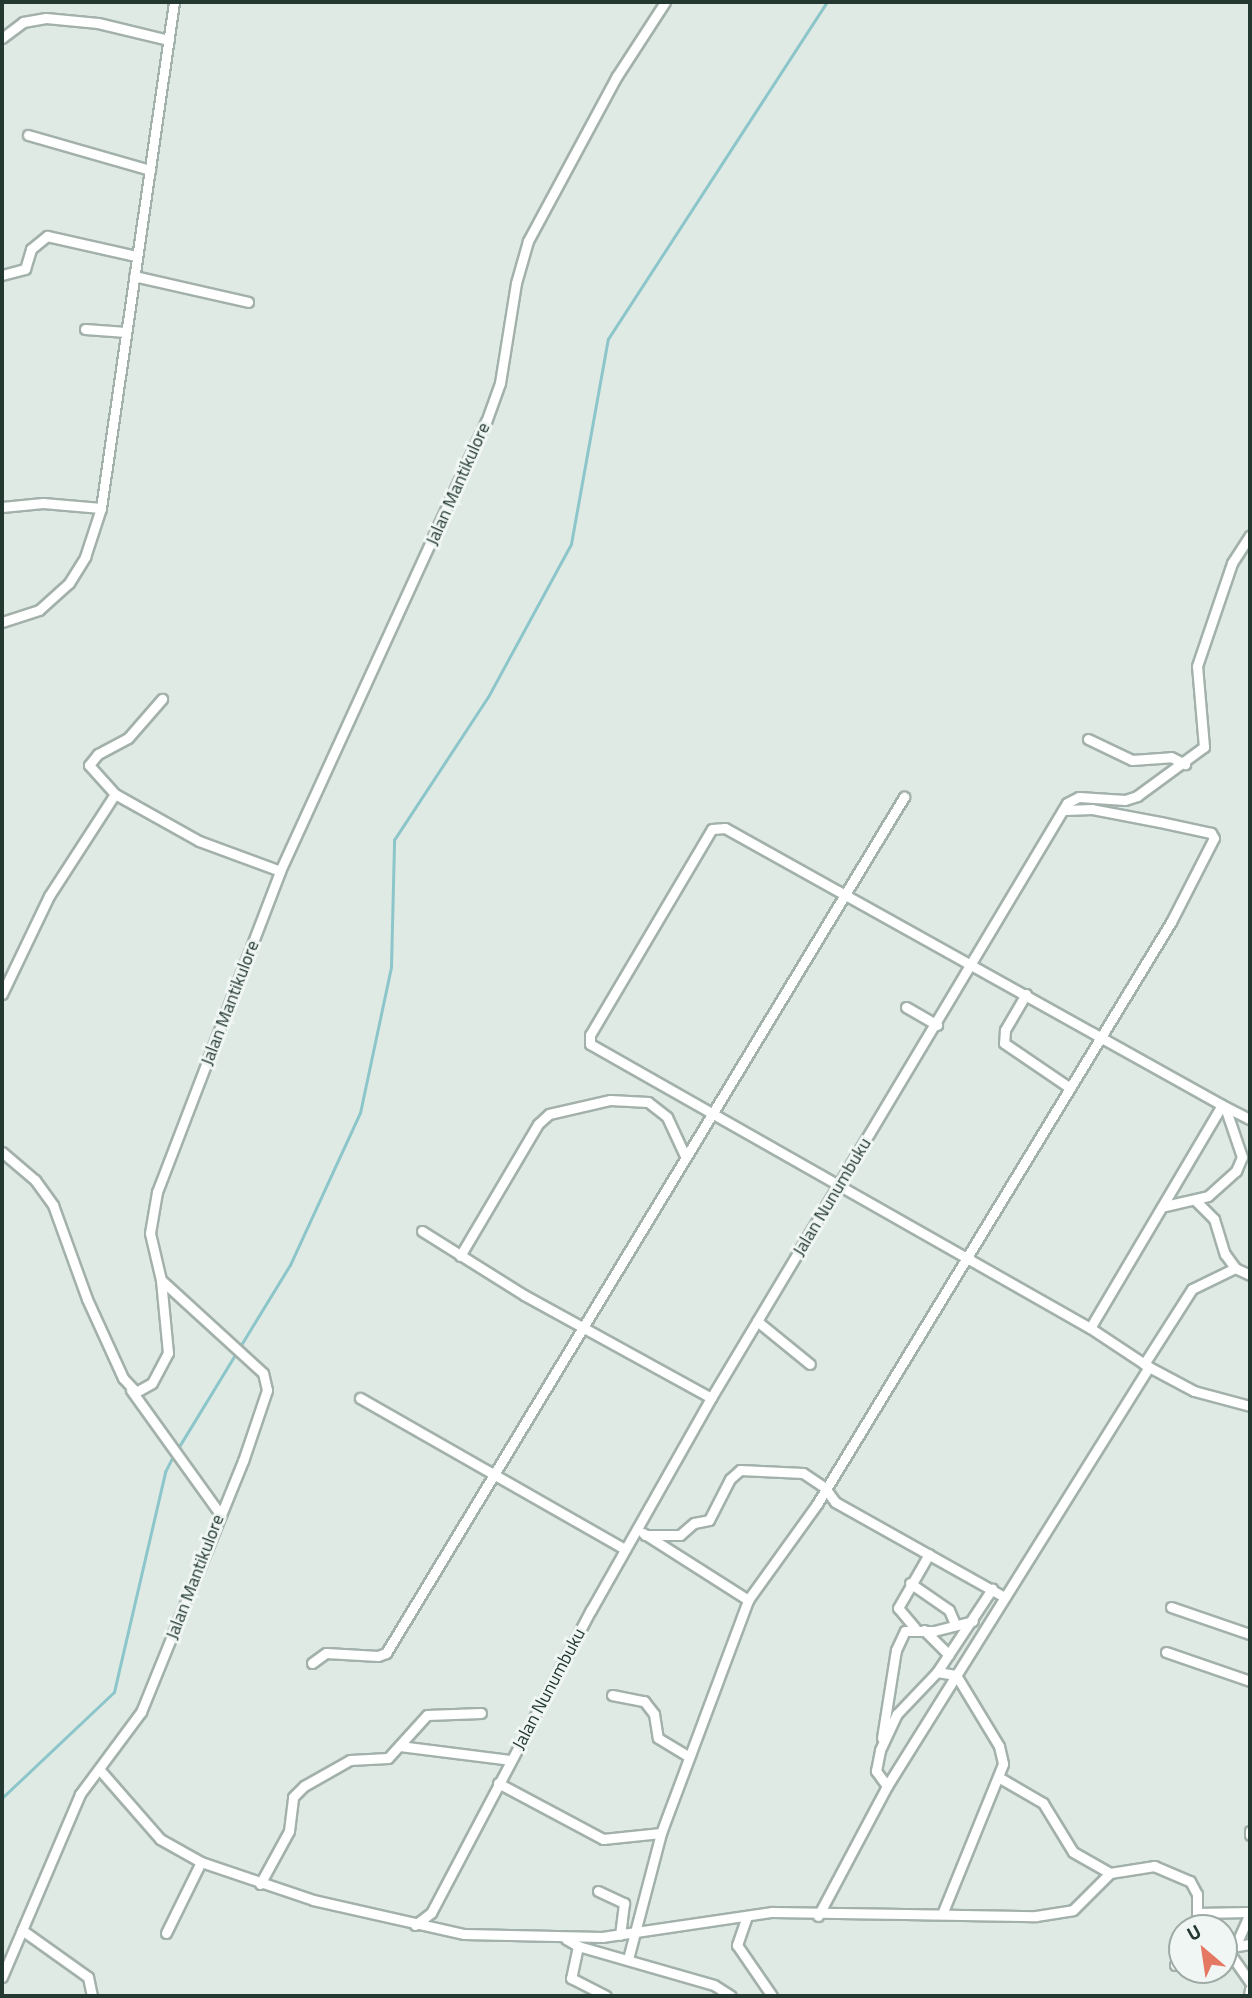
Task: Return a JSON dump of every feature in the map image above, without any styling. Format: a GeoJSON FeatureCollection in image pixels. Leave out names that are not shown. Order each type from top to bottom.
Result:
{"type":"FeatureCollection","features":[{"type":"Feature","properties":{"kind":"street"},"geometry":{"type":"LineString","coordinates":[[2,622],[39,610],[69,583],[85,557],[102,508],[174,2]]}},
{"type":"Feature","properties":{"kind":"street","name":"Jalan Mantikulore"},"geometry":{"type":"LineString","coordinates":[[2,1977],[64,1826],[99,1769],[141,1712],[267,1390],[266,1377],[160,1280],[150,1233],[153,1203],[280,871],[486,422],[500,383],[516,283],[528,241],[617,75],[665,2]]}},
{"type":"Feature","properties":{"kind":"street"},"geometry":{"type":"LineString","coordinates":[[2,38],[23,22],[46,18],[98,23],[169,40]]}},
{"type":"Feature","properties":{"kind":"street"},"geometry":{"type":"LineString","coordinates":[[28,135],[150,170]]}},
{"type":"Feature","properties":{"kind":"street"},"geometry":{"type":"LineString","coordinates":[[2,275],[25,269],[32,249],[47,236],[136,256]]}},
{"type":"Feature","properties":{"kind":"street"},"geometry":{"type":"LineString","coordinates":[[134,276],[247,302]]}},
{"type":"Feature","properties":{"kind":"street"},"geometry":{"type":"LineString","coordinates":[[85,329],[126,332]]}},
{"type":"Feature","properties":{"kind":"street"},"geometry":{"type":"LineString","coordinates":[[2,507],[43,503],[102,508]]}},
{"type":"Feature","properties":{"kind":"street"},"geometry":{"type":"LineString","coordinates":[[1065,810],[1072,798],[1125,800],[1137,796],[1185,764],[1206,742],[1195,684],[1197,666],[1232,564],[1250,535]]}},
{"type":"Feature","properties":{"kind":"street"},"geometry":{"type":"LineString","coordinates":[[162,699],[128,738],[98,754],[89,765],[115,794],[200,841],[280,871]]}},
{"type":"Feature","properties":{"kind":"street"},"geometry":{"type":"LineString","coordinates":[[1088,739],[1132,761],[1171,757],[1185,764]]}},
{"type":"Feature","properties":{"kind":"street"},"geometry":{"type":"LineString","coordinates":[[2,994],[49,896],[115,794]]}},
{"type":"Feature","properties":{"kind":"street"},"geometry":{"type":"LineString","coordinates":[[312,1662],[326,1653],[386,1653],[904,797]]}},
{"type":"Feature","properties":{"kind":"street"},"geometry":{"type":"LineString","coordinates":[[628,1959],[661,1833],[748,1600],[825,1488],[1101,1038],[1171,922],[1214,836],[1092,809],[1065,810]]}},
{"type":"Feature","properties":{"kind":"street","name":"Jalan Nunumbuku"},"geometry":{"type":"LineString","coordinates":[[415,1926],[431,1913],[625,1549],[711,1398],[1065,810]]}},
{"type":"Feature","properties":{"kind":"street"},"geometry":{"type":"LineString","coordinates":[[1250,1119],[718,826],[706,836],[589,1041],[838,1188],[1090,1328],[1146,1366],[1194,1391],[1250,1406]]}},
{"type":"Feature","properties":{"kind":"street"},"geometry":{"type":"LineString","coordinates":[[1026,994],[1005,1030],[1004,1044],[1070,1088]]}},
{"type":"Feature","properties":{"kind":"street"},"geometry":{"type":"LineString","coordinates":[[906,1007],[937,1025]]}},
{"type":"Feature","properties":{"kind":"street"},"geometry":{"type":"LineString","coordinates":[[460,1256],[538,1124],[549,1114],[610,1100],[648,1102],[667,1117],[686,1158]]}},
{"type":"Feature","properties":{"kind":"street"},"geometry":{"type":"LineString","coordinates":[[1165,1206],[1195,1200],[1220,1189],[1241,1163],[1223,1106]]}},
{"type":"Feature","properties":{"kind":"street"},"geometry":{"type":"LineString","coordinates":[[1090,1328],[1223,1106]]}},
{"type":"Feature","properties":{"kind":"street"},"geometry":{"type":"LineString","coordinates":[[2,1152],[35,1180],[53,1205],[87,1299],[131,1390],[220,1514]]}},
{"type":"Feature","properties":{"kind":"street"},"geometry":{"type":"LineString","coordinates":[[1195,1200],[1214,1219],[1220,1242],[1235,1268],[1250,1275]]}},
{"type":"Feature","properties":{"kind":"street"},"geometry":{"type":"LineString","coordinates":[[422,1231],[582,1327],[711,1398]]}},
{"type":"Feature","properties":{"kind":"street"},"geometry":{"type":"LineString","coordinates":[[818,1916],[887,1786],[1192,1289],[1235,1268]]}},
{"type":"Feature","properties":{"kind":"street"},"geometry":{"type":"LineString","coordinates":[[131,1390],[147,1389],[168,1353],[160,1280]]}},
{"type":"Feature","properties":{"kind":"street"},"geometry":{"type":"LineString","coordinates":[[757,1321],[810,1364]]}},
{"type":"Feature","properties":{"kind":"street"},"geometry":{"type":"LineString","coordinates":[[359,1398],[625,1549]]}},
{"type":"Feature","properties":{"kind":"street"},"geometry":{"type":"LineString","coordinates":[[645,1535],[680,1535],[694,1523],[709,1520],[730,1479],[740,1470],[803,1473],[825,1488],[835,1502],[1003,1597]]}},
{"type":"Feature","properties":{"kind":"street"},"geometry":{"type":"LineString","coordinates":[[637,1528],[748,1600]]}},
{"type":"Feature","properties":{"kind":"street"},"geometry":{"type":"LineString","coordinates":[[929,1554],[910,1583],[898,1611],[949,1655]]}},
{"type":"Feature","properties":{"kind":"street"},"geometry":{"type":"LineString","coordinates":[[910,1583],[949,1610],[955,1624]]}},
{"type":"Feature","properties":{"kind":"street"},"geometry":{"type":"LineString","coordinates":[[880,1750],[897,1714],[937,1672],[992,1590]]}},
{"type":"Feature","properties":{"kind":"street"},"geometry":{"type":"LineString","coordinates":[[1171,1607],[1250,1634]]}},
{"type":"Feature","properties":{"kind":"street"},"geometry":{"type":"LineString","coordinates":[[887,1786],[876,1775],[896,1650],[905,1631],[919,1628],[934,1631],[973,1621]]}},
{"type":"Feature","properties":{"kind":"street"},"geometry":{"type":"LineString","coordinates":[[1166,1652],[1250,1681]]}},
{"type":"Feature","properties":{"kind":"street"},"geometry":{"type":"LineString","coordinates":[[937,1672],[956,1675],[999,1746],[1000,1778],[943,1912]]}},
{"type":"Feature","properties":{"kind":"street"},"geometry":{"type":"LineString","coordinates":[[611,1695],[649,1706],[658,1738],[688,1756]]}},
{"type":"Feature","properties":{"kind":"street"},"geometry":{"type":"LineString","coordinates":[[260,1884],[289,1831],[297,1792],[341,1763],[384,1759],[400,1746],[427,1715],[481,1713]]}},
{"type":"Feature","properties":{"kind":"street"},"geometry":{"type":"LineString","coordinates":[[400,1746],[511,1759]]}},
{"type":"Feature","properties":{"kind":"street"},"geometry":{"type":"LineString","coordinates":[[99,1769],[160,1839],[201,1862],[260,1884],[415,1926],[464,1934],[565,1938],[620,1935],[747,1916],[943,1912],[1036,1916],[1073,1910],[1110,1873],[1154,1866],[1179,1873],[1195,1888],[1195,1909],[1202,1914],[1250,1913],[1238,1940]]}},
{"type":"Feature","properties":{"kind":"street"},"geometry":{"type":"LineString","coordinates":[[1000,1778],[1043,1803],[1073,1852],[1110,1873]]}},
{"type":"Feature","properties":{"kind":"street"},"geometry":{"type":"LineString","coordinates":[[498,1783],[603,1839],[661,1833]]}},
{"type":"Feature","properties":{"kind":"street"},"geometry":{"type":"LineString","coordinates":[[166,1933],[201,1862]]}},
{"type":"Feature","properties":{"kind":"street"},"geometry":{"type":"LineString","coordinates":[[598,1891],[624,1903],[620,1935]]}},
{"type":"Feature","properties":{"kind":"street"},"geometry":{"type":"LineString","coordinates":[[747,1916],[737,1945],[772,1996]]}},
{"type":"Feature","properties":{"kind":"street"},"geometry":{"type":"LineString","coordinates":[[22,1930],[88,1977],[92,1996]]}},
{"type":"Feature","properties":{"kind":"street"},"geometry":{"type":"LineString","coordinates":[[565,1938],[578,1946],[714,1985],[732,1996]]}},
{"type":"Feature","properties":{"kind":"street"},"geometry":{"type":"LineString","coordinates":[[578,1946],[571,1978],[591,1993],[606,1996]]}},
{"type":"Feature","properties":{"kind":"street"},"geometry":{"type":"LineString","coordinates":[[1238,1966],[1250,1982]]}},
{"type":"Feature","properties":{"kind":"street"},"geometry":{"type":"LineString","coordinates":[[1249,1996],[1250,1989]]}},
{"type":"Feature","properties":{"kind":"waterway"},"geometry":{"type":"LineString","coordinates":[[177,1450],[290,1265],[360,1113],[391,967],[394,840],[488,697],[571,544],[608,339],[827,2]]}},
{"type":"Feature","properties":{"kind":"waterway"},"geometry":{"type":"LineString","coordinates":[[2,1798],[114,1692],[165,1472],[173,1456]]}}]}
